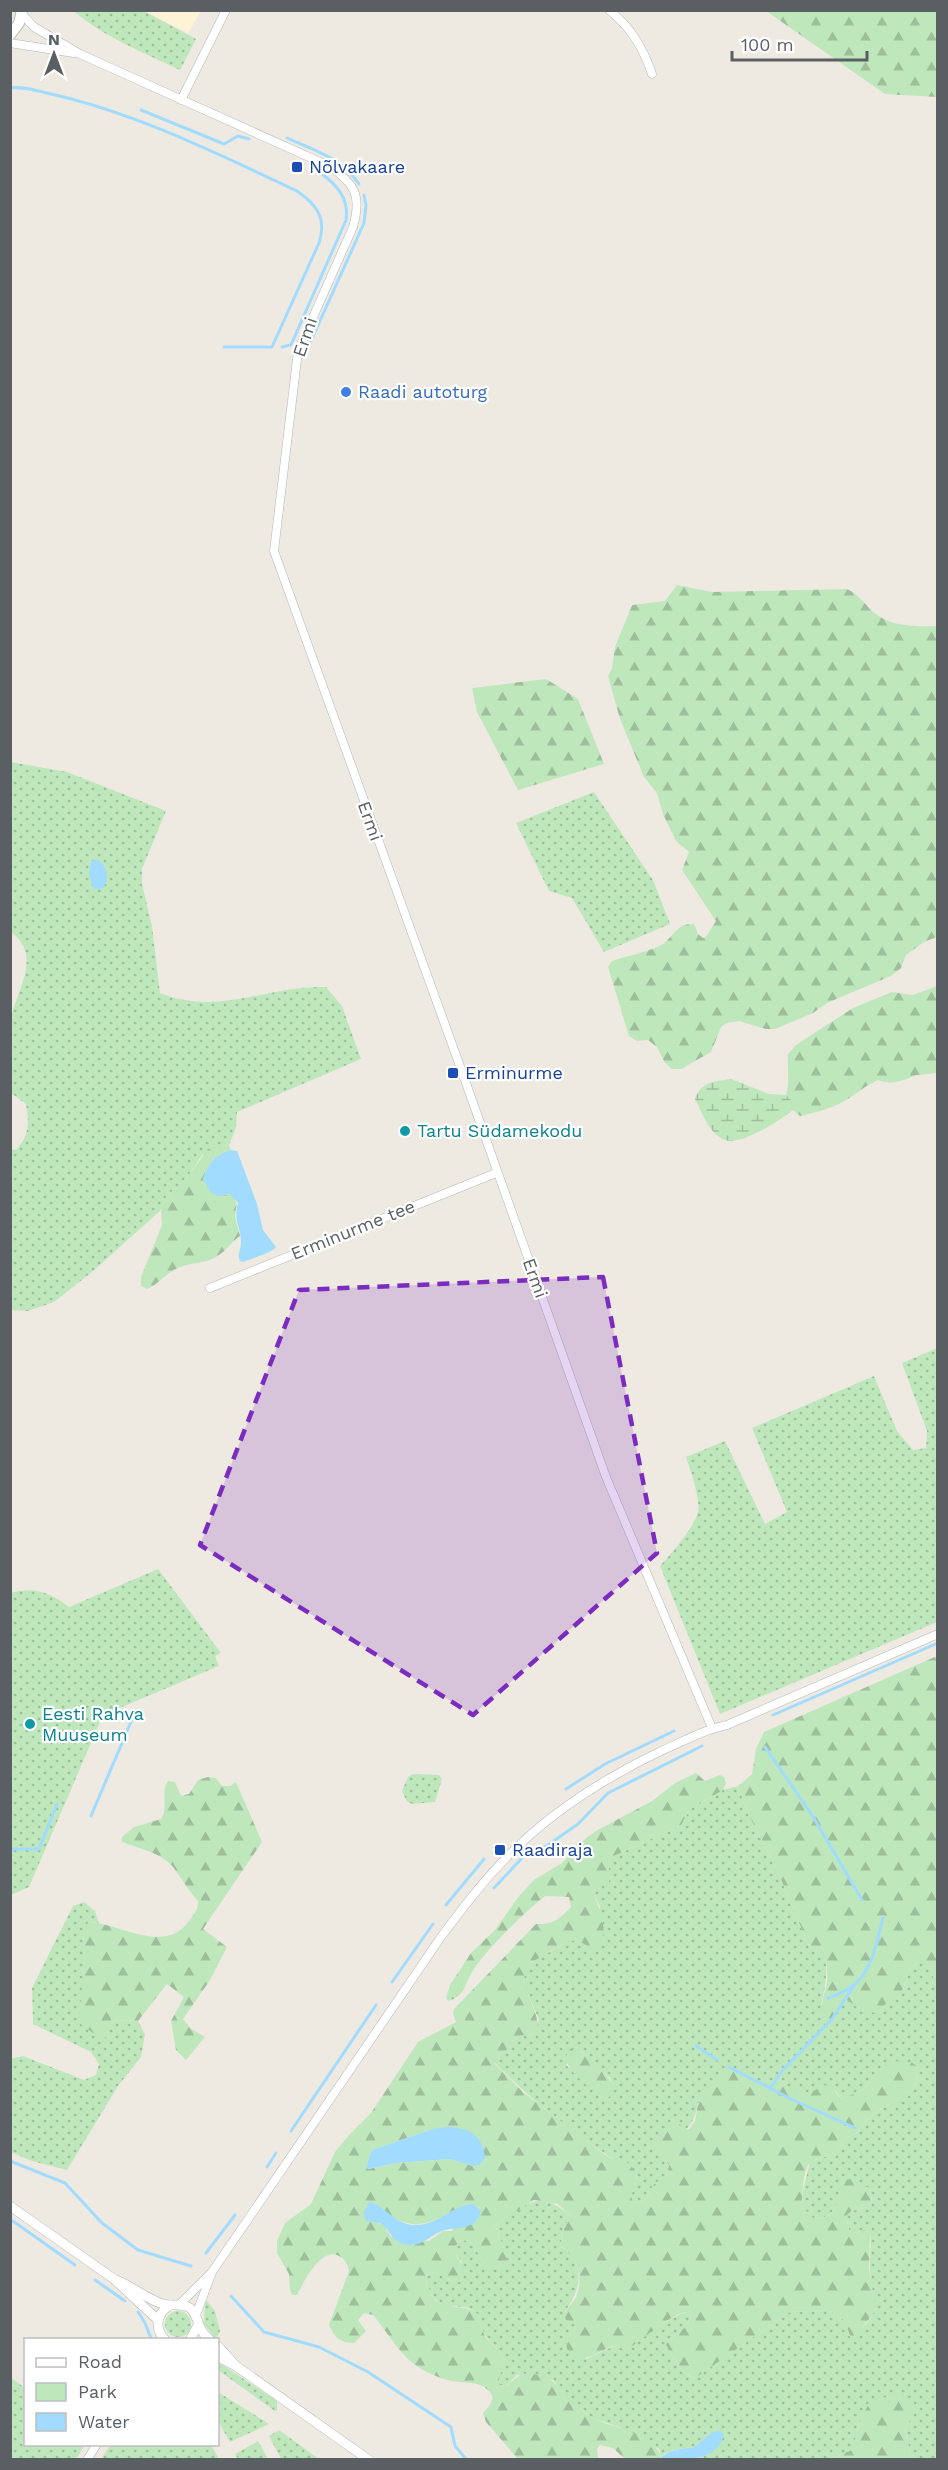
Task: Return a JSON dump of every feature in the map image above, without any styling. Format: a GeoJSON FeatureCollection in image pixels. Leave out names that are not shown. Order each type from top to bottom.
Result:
{"type":"FeatureCollection","features":[{"type":"Feature","properties":{"kind":"main road"},"geometry":{"type":"LineString","coordinates":[[10,35],[20,23],[22,12]]}},
{"type":"Feature","properties":{"kind":"street"},"geometry":{"type":"LineString","coordinates":[[181,100],[226,10]]}},
{"type":"Feature","properties":{"kind":"street"},"geometry":{"type":"LineString","coordinates":[[609,10],[627,28],[646,55],[652,74]]}},
{"type":"Feature","properties":{"kind":"street"},"geometry":{"type":"LineString","coordinates":[[22,12],[34,27],[80,54]]}},
{"type":"Feature","properties":{"kind":"street"},"geometry":{"type":"LineString","coordinates":[[10,43],[80,54]]}},
{"type":"Feature","properties":{"kind":"street","name":"Ermi"},"geometry":{"type":"LineString","coordinates":[[80,54],[329,166],[349,182],[356,193],[357,214],[353,227],[298,351],[274,551],[606,1478],[712,1728]]}},
{"type":"Feature","properties":{"kind":"street","name":"Erminurme tee"},"geometry":{"type":"LineString","coordinates":[[210,1288],[496,1173]]}},
{"type":"Feature","properties":{"kind":"street"},"geometry":{"type":"LineString","coordinates":[[158,2320],[165,2309],[175,2305],[212,2272],[441,1937],[495,1869],[516,1848],[566,1807],[631,1766],[712,1728],[728,1725],[938,1634]]}},
{"type":"Feature","properties":{"kind":"street"},"geometry":{"type":"LineString","coordinates":[[10,2206],[114,2279],[158,2320],[161,2337]]}},
{"type":"Feature","properties":{"kind":"street"},"geometry":{"type":"LineString","coordinates":[[191,2338],[212,2272]]}},
{"type":"Feature","properties":{"kind":"street"},"geometry":{"type":"LineString","coordinates":[[114,2279],[155,2300],[189,2308],[209,2338]]}},
{"type":"Feature","properties":{"kind":"street"},"geometry":{"type":"LineString","coordinates":[[219,2347],[236,2366]]}},
{"type":"Feature","properties":{"kind":"street"},"geometry":{"type":"LineString","coordinates":[[219,2358],[236,2366],[369,2460]]}},
{"type":"Feature","properties":{"kind":"street"},"geometry":{"type":"LineString","coordinates":[[87,2460],[96,2446]]}},
{"type":"Feature","properties":{"kind":"highlighted area"},"geometry":{"type":"Polygon","coordinates":[[[603,1277],[657,1553],[473,1715],[200,1545],[299,1290],[603,1277]]]}},
{"type":"Feature","properties":{"kind":"shaded area"},"geometry":{"type":"Polygon","coordinates":[[[144,11],[201,11],[188,33],[144,11]]]}},
{"type":"Feature","properties":{"kind":"green space"},"geometry":{"type":"Polygon","coordinates":[[[74,11],[144,11],[196,39],[180,70],[111,37],[74,11]]]}},
{"type":"Feature","properties":{"kind":"green space"},"geometry":{"type":"Polygon","coordinates":[[[766,11],[937,11],[937,97],[885,94],[766,11]]]}},
{"type":"Feature","properties":{"kind":"green space"},"geometry":{"type":"Polygon","coordinates":[[[677,585],[712,592],[847,589],[858,596],[872,611],[887,620],[912,626],[938,626],[937,937],[924,942],[906,955],[901,968],[891,976],[827,1003],[813,1013],[775,1029],[766,1029],[739,1021],[727,1023],[721,1027],[711,1052],[681,1069],[672,1069],[665,1063],[657,1047],[648,1040],[637,1041],[629,1036],[608,967],[612,961],[658,947],[688,924],[694,924],[698,934],[703,938],[706,937],[716,921],[682,870],[689,852],[676,841],[663,814],[657,793],[644,777],[620,719],[608,676],[612,669],[615,647],[632,605],[665,601],[677,585]]]}},
{"type":"Feature","properties":{"kind":"green space"},"geometry":{"type":"Polygon","coordinates":[[[546,679],[578,699],[604,764],[518,790],[477,712],[472,688],[546,679]]]}},
{"type":"Feature","properties":{"kind":"green space"},"geometry":{"type":"Polygon","coordinates":[[[11,762],[67,772],[166,811],[142,869],[142,884],[152,926],[160,993],[182,1000],[203,1002],[223,1001],[284,990],[326,987],[342,1006],[361,1059],[237,1112],[236,1127],[229,1146],[223,1145],[202,1155],[188,1176],[166,1197],[160,1211],[92,1272],[54,1302],[28,1311],[11,1310],[11,1149],[16,1150],[21,1144],[28,1123],[26,1104],[11,1093],[10,1025],[27,962],[20,941],[11,932],[11,762]]]}},
{"type":"Feature","properties":{"kind":"green space"},"geometry":{"type":"Polygon","coordinates":[[[594,792],[653,880],[670,924],[604,952],[572,898],[549,891],[516,823],[594,792]]]}},
{"type":"Feature","properties":{"kind":"green space"},"geometry":{"type":"Polygon","coordinates":[[[937,986],[937,1073],[917,1075],[893,1082],[878,1080],[841,1103],[826,1109],[800,1116],[793,1110],[793,1102],[786,1095],[788,1054],[796,1045],[853,1008],[892,992],[913,995],[937,986]]]}},
{"type":"Feature","properties":{"kind":"green space"},"geometry":{"type":"Polygon","coordinates":[[[731,1079],[769,1094],[786,1095],[793,1102],[793,1110],[750,1136],[732,1141],[719,1137],[710,1128],[695,1099],[705,1086],[731,1079]]]}},
{"type":"Feature","properties":{"kind":"green space"},"geometry":{"type":"Polygon","coordinates":[[[223,1145],[229,1146],[231,1150],[220,1154],[213,1160],[203,1179],[219,1196],[230,1194],[236,1200],[235,1217],[240,1236],[214,1258],[178,1268],[147,1289],[141,1286],[141,1277],[162,1225],[161,1207],[166,1197],[188,1176],[208,1149],[223,1145]]]}},
{"type":"Feature","properties":{"kind":"green space"},"geometry":{"type":"Polygon","coordinates":[[[937,1348],[937,1622],[720,1714],[660,1566],[687,1533],[698,1512],[697,1492],[686,1457],[725,1441],[765,1524],[787,1512],[752,1428],[874,1376],[897,1431],[913,1450],[926,1448],[927,1431],[902,1363],[937,1348]]]}},
{"type":"Feature","properties":{"kind":"green space"},"geometry":{"type":"Polygon","coordinates":[[[158,1569],[221,1653],[215,1656],[219,1666],[103,1715],[29,1887],[11,1895],[11,1593],[27,1590],[42,1592],[69,1607],[158,1569]]]}},
{"type":"Feature","properties":{"kind":"green space"},"geometry":{"type":"Polygon","coordinates":[[[937,1656],[937,1987],[927,1962],[917,1962],[910,1969],[903,1989],[875,2013],[864,2011],[845,1999],[832,2019],[822,2016],[827,1978],[823,1948],[811,1951],[781,1879],[747,1811],[738,1786],[752,1774],[756,1749],[764,1732],[937,1656]]]}},
{"type":"Feature","properties":{"kind":"green space"},"geometry":{"type":"Polygon","coordinates":[[[696,1773],[705,1781],[720,1775],[724,1777],[726,1783],[723,1790],[690,1809],[681,1825],[614,1856],[609,1861],[609,1883],[592,1891],[604,1928],[600,1948],[591,1948],[577,1940],[572,1941],[559,1946],[527,1966],[524,1980],[536,2014],[538,2030],[532,2034],[519,2036],[494,2063],[523,2092],[604,2154],[611,2158],[625,2160],[637,2173],[635,2189],[631,2194],[632,2200],[636,2203],[646,2199],[653,2185],[668,2174],[669,2165],[654,2143],[673,2118],[685,2129],[689,2129],[695,2121],[698,2104],[729,2067],[770,2088],[775,2081],[805,2092],[811,2092],[823,2085],[831,2086],[841,2099],[863,2090],[876,2073],[892,2061],[911,2062],[917,2066],[918,2076],[914,2088],[905,2098],[884,2107],[868,2119],[859,2131],[845,2139],[837,2153],[811,2162],[804,2178],[802,2207],[814,2219],[823,2218],[833,2211],[845,2180],[851,2179],[869,2188],[872,2199],[869,2207],[851,2211],[846,2216],[849,2230],[855,2233],[865,2230],[870,2233],[869,2268],[875,2304],[874,2313],[861,2329],[856,2342],[852,2342],[845,2321],[829,2310],[790,2312],[695,2378],[682,2369],[666,2345],[688,2323],[690,2312],[676,2315],[631,2347],[624,2349],[613,2346],[590,2356],[579,2357],[567,2349],[566,2341],[576,2326],[564,2317],[576,2297],[579,2282],[575,2261],[560,2246],[564,2228],[570,2216],[558,2204],[534,2200],[495,2225],[506,2254],[506,2262],[500,2269],[491,2269],[485,2264],[470,2241],[462,2240],[454,2247],[464,2271],[460,2282],[454,2282],[434,2272],[427,2275],[426,2283],[431,2294],[438,2302],[477,2313],[485,2336],[500,2352],[504,2361],[499,2385],[506,2386],[523,2374],[546,2377],[591,2417],[650,2441],[657,2448],[661,2457],[659,2459],[625,2459],[613,2448],[600,2445],[597,2449],[598,2459],[518,2459],[486,2422],[483,2413],[492,2399],[488,2390],[474,2383],[453,2381],[433,2375],[412,2363],[373,2315],[364,2313],[358,2320],[366,2331],[354,2343],[338,2338],[329,2325],[349,2271],[346,2262],[339,2256],[332,2254],[326,2256],[314,2267],[297,2295],[292,2295],[289,2274],[277,2253],[277,2241],[285,2223],[311,2204],[335,2152],[371,2113],[418,2042],[456,2022],[454,2009],[536,1924],[555,1920],[571,1907],[569,1897],[545,1896],[495,1944],[477,1965],[461,1993],[448,2001],[446,1998],[450,1985],[471,1953],[495,1930],[519,1896],[534,1880],[562,1863],[586,1838],[652,1801],[675,1783],[696,1773]],[[430,2130],[372,2150],[368,2169],[396,2163],[450,2159],[473,2166],[430,2130]],[[373,2203],[378,2223],[384,2225],[391,2237],[429,2241],[443,2231],[452,2231],[467,2204],[429,2222],[409,2224],[373,2203]]]}},
{"type":"Feature","properties":{"kind":"green space"},"geometry":{"type":"Polygon","coordinates":[[[413,1774],[439,1775],[442,1779],[435,1802],[413,1804],[407,1802],[402,1791],[408,1777],[413,1774]]]}},
{"type":"Feature","properties":{"kind":"green space"},"geometry":{"type":"Polygon","coordinates":[[[208,1777],[216,1778],[222,1786],[230,1786],[236,1782],[262,1842],[203,1929],[227,1947],[210,1980],[183,2019],[190,2028],[205,2037],[186,2060],[176,2050],[171,2021],[184,1997],[167,1984],[138,2021],[115,2020],[109,2029],[108,2036],[102,2039],[79,2023],[85,1948],[83,1934],[84,1927],[89,1922],[142,1935],[168,1936],[179,1931],[189,1921],[197,1909],[198,1901],[173,1867],[163,1858],[122,1842],[122,1837],[134,1827],[161,1819],[168,1781],[175,1782],[181,1796],[189,1794],[198,1780],[208,1777]]]}},
{"type":"Feature","properties":{"kind":"green space"},"geometry":{"type":"Polygon","coordinates":[[[738,1786],[747,1811],[781,1879],[811,1951],[823,1948],[826,1976],[821,2005],[845,1999],[864,2011],[903,1989],[910,1969],[917,1962],[927,1962],[938,1987],[937,2459],[911,2459],[905,2428],[914,2414],[905,2394],[888,2397],[868,2408],[861,2420],[852,2450],[830,2459],[696,2459],[709,2454],[711,2433],[693,2448],[672,2451],[661,2457],[659,2449],[619,2427],[592,2418],[569,2400],[553,2380],[517,2375],[506,2386],[499,2385],[503,2358],[486,2336],[477,2314],[464,2307],[448,2306],[439,2302],[432,2296],[426,2283],[427,2275],[434,2272],[454,2282],[462,2262],[454,2252],[454,2247],[462,2240],[470,2241],[485,2264],[506,2254],[495,2225],[523,2206],[540,2201],[559,2207],[570,2216],[564,2228],[560,2246],[574,2260],[579,2276],[575,2294],[565,2311],[576,2326],[566,2341],[586,2359],[614,2346],[624,2349],[667,2321],[690,2312],[688,2323],[666,2345],[681,2369],[694,2378],[790,2312],[829,2310],[845,2320],[849,2336],[868,2321],[874,2306],[870,2267],[870,2233],[865,2230],[855,2233],[849,2230],[846,2216],[851,2211],[869,2207],[872,2199],[869,2188],[841,2188],[834,2210],[826,2216],[814,2219],[802,2207],[803,2190],[810,2162],[837,2153],[845,2139],[859,2131],[868,2119],[884,2107],[905,2098],[914,2088],[918,2076],[876,2073],[863,2090],[841,2099],[836,2091],[823,2085],[811,2092],[799,2092],[775,2082],[770,2088],[698,2103],[689,2127],[679,2134],[654,2143],[669,2165],[668,2174],[653,2185],[646,2199],[636,2203],[632,2200],[631,2194],[635,2189],[637,2173],[562,2122],[494,2062],[519,2036],[532,2034],[539,2020],[525,1987],[524,1972],[527,1965],[567,1942],[577,1939],[591,1948],[600,1906],[592,1891],[608,1883],[609,1861],[614,1856],[681,1825],[690,1809],[723,1790],[738,1786]],[[581,2051],[566,2065],[579,2076],[615,2089],[610,2078],[581,2051]]]}},
{"type":"Feature","properties":{"kind":"green space"},"geometry":{"type":"Polygon","coordinates":[[[84,1902],[95,1911],[99,1923],[89,1922],[83,1934],[85,1948],[83,1980],[95,2033],[102,2039],[115,2020],[138,2021],[145,2034],[141,2057],[118,2086],[67,2170],[32,2161],[11,2152],[10,2059],[23,2056],[84,2080],[96,2075],[99,2064],[91,2052],[33,2024],[32,1988],[73,1906],[84,1902]]]}},
{"type":"Feature","properties":{"kind":"green space"},"geometry":{"type":"Polygon","coordinates":[[[572,2048],[591,2059],[602,2070],[615,2089],[612,2095],[606,2099],[576,2076],[567,2061],[567,2054],[572,2048]]]}},
{"type":"Feature","properties":{"kind":"green space"},"geometry":{"type":"Polygon","coordinates":[[[205,2299],[215,2311],[220,2331],[216,2338],[204,2324],[205,2299]]]}},
{"type":"Feature","properties":{"kind":"green space"},"geometry":{"type":"Polygon","coordinates":[[[178,2311],[187,2315],[191,2324],[187,2333],[178,2337],[169,2333],[165,2324],[169,2315],[178,2311]]]}},
{"type":"Feature","properties":{"kind":"green space"},"geometry":{"type":"Polygon","coordinates":[[[219,2363],[277,2401],[275,2411],[219,2371],[219,2363]]]}},
{"type":"Feature","properties":{"kind":"green space"},"geometry":{"type":"Polygon","coordinates":[[[10,2377],[24,2387],[24,2446],[84,2446],[76,2459],[11,2459],[10,2377]]]}},
{"type":"Feature","properties":{"kind":"green space"},"geometry":{"type":"Polygon","coordinates":[[[219,2393],[269,2424],[230,2442],[219,2423],[219,2393]]]}},
{"type":"Feature","properties":{"kind":"green space"},"geometry":{"type":"Polygon","coordinates":[[[893,2394],[905,2394],[914,2403],[914,2414],[905,2428],[911,2459],[830,2459],[852,2450],[862,2416],[869,2404],[893,2394]]]}},
{"type":"Feature","properties":{"kind":"green space"},"geometry":{"type":"Polygon","coordinates":[[[279,2430],[319,2459],[281,2459],[269,2436],[279,2430]]]}},
{"type":"Feature","properties":{"kind":"green space"},"geometry":{"type":"Polygon","coordinates":[[[258,2441],[268,2459],[238,2459],[235,2454],[258,2441]]]}},
{"type":"Feature","properties":{"kind":"green space"},"geometry":{"type":"Polygon","coordinates":[[[110,2446],[212,2446],[219,2459],[101,2459],[110,2446]]]}},
{"type":"Feature","properties":{"kind":"water"},"geometry":{"type":"Polygon","coordinates":[[[97,859],[104,866],[107,874],[106,882],[101,890],[93,888],[89,874],[91,861],[97,859]]]}},
{"type":"Feature","properties":{"kind":"water"},"geometry":{"type":"Polygon","coordinates":[[[231,1150],[237,1151],[257,1204],[263,1230],[276,1247],[243,1262],[240,1261],[239,1256],[241,1237],[236,1215],[238,1203],[230,1194],[219,1196],[211,1193],[203,1179],[213,1160],[220,1154],[231,1150]]]}},
{"type":"Feature","properties":{"kind":"water"},"geometry":{"type":"Polygon","coordinates":[[[446,2127],[467,2131],[478,2138],[485,2159],[479,2165],[473,2166],[450,2159],[366,2168],[372,2150],[430,2130],[446,2127]]]}},
{"type":"Feature","properties":{"kind":"water"},"geometry":{"type":"Polygon","coordinates":[[[369,2202],[410,2225],[426,2224],[467,2205],[474,2204],[481,2212],[474,2223],[442,2231],[420,2243],[410,2245],[396,2241],[381,2224],[365,2220],[364,2212],[369,2202]]]}},
{"type":"Feature","properties":{"kind":"water"},"geometry":{"type":"Polygon","coordinates":[[[720,2430],[724,2435],[720,2444],[706,2455],[678,2460],[659,2459],[675,2450],[693,2448],[711,2433],[720,2430]]]}},
{"type":"Feature","properties":{"kind":"waterway"},"geometry":{"type":"LineString","coordinates":[[10,88],[31,89],[83,102],[145,123],[297,191],[315,207],[322,226],[319,243],[272,347],[224,347]]}},
{"type":"Feature","properties":{"kind":"waterway"},"geometry":{"type":"LineString","coordinates":[[141,110],[224,144],[238,136],[249,139]]}},
{"type":"Feature","properties":{"kind":"waterway"},"geometry":{"type":"LineString","coordinates":[[287,138],[336,161],[359,184]]}},
{"type":"Feature","properties":{"kind":"waterway"},"geometry":{"type":"LineString","coordinates":[[282,347],[291,345],[346,220],[344,199],[333,183],[322,174]]}},
{"type":"Feature","properties":{"kind":"waterway"},"geometry":{"type":"LineString","coordinates":[[311,341],[364,223],[366,205],[364,195]]}},
{"type":"Feature","properties":{"kind":"waterway"},"geometry":{"type":"LineString","coordinates":[[773,1715],[938,1643]]}},
{"type":"Feature","properties":{"kind":"waterway"},"geometry":{"type":"LineString","coordinates":[[91,1816],[136,1710]]}},
{"type":"Feature","properties":{"kind":"waterway"},"geometry":{"type":"LineString","coordinates":[[566,1789],[605,1764],[674,1731]]}},
{"type":"Feature","properties":{"kind":"waterway"},"geometry":{"type":"LineString","coordinates":[[494,1888],[524,1856],[548,1845],[578,1824],[608,1793],[702,1746]]}},
{"type":"Feature","properties":{"kind":"waterway"},"geometry":{"type":"LineString","coordinates":[[765,1747],[812,1815],[862,1900]]}},
{"type":"Feature","properties":{"kind":"waterway"},"geometry":{"type":"LineString","coordinates":[[10,1849],[39,1849],[57,1804]]}},
{"type":"Feature","properties":{"kind":"waterway"},"geometry":{"type":"LineString","coordinates":[[446,1905],[484,1859]]}},
{"type":"Feature","properties":{"kind":"waterway"},"geometry":{"type":"LineString","coordinates":[[828,1998],[851,1987],[866,1971],[883,1918]]}},
{"type":"Feature","properties":{"kind":"waterway"},"geometry":{"type":"LineString","coordinates":[[392,1982],[433,1924]]}},
{"type":"Feature","properties":{"kind":"waterway"},"geometry":{"type":"LineString","coordinates":[[770,2088],[782,2071],[832,2019],[853,1987]]}},
{"type":"Feature","properties":{"kind":"waterway"},"geometry":{"type":"LineString","coordinates":[[291,2131],[376,2005]]}},
{"type":"Feature","properties":{"kind":"waterway"},"geometry":{"type":"LineString","coordinates":[[696,2046],[717,2060]]}},
{"type":"Feature","properties":{"kind":"waterway"},"geometry":{"type":"LineString","coordinates":[[729,2067],[855,2128]]}},
{"type":"Feature","properties":{"kind":"waterway"},"geometry":{"type":"LineString","coordinates":[[267,2167],[276,2153]]}},
{"type":"Feature","properties":{"kind":"waterway"},"geometry":{"type":"LineString","coordinates":[[10,2161],[65,2183],[102,2223],[138,2250],[191,2266]]}},
{"type":"Feature","properties":{"kind":"waterway"},"geometry":{"type":"LineString","coordinates":[[206,2253],[235,2215]]}},
{"type":"Feature","properties":{"kind":"waterway"},"geometry":{"type":"LineString","coordinates":[[10,2219],[75,2265]]}},
{"type":"Feature","properties":{"kind":"waterway"},"geometry":{"type":"LineString","coordinates":[[95,2280],[125,2301]]}},
{"type":"Feature","properties":{"kind":"waterway"},"geometry":{"type":"LineString","coordinates":[[231,2296],[264,2332],[319,2347],[368,2372],[451,2427],[455,2446],[467,2460]]}},
{"type":"Feature","properties":{"kind":"waterway"},"geometry":{"type":"LineString","coordinates":[[138,2312],[151,2338]]}},
{"type":"Feature","properties":{"kind":"place","name":"Nõlvakaare"},"geometry":{"type":"Point","coordinates":[297,167]}},
{"type":"Feature","properties":{"kind":"place","name":"Raadi autoturg"},"geometry":{"type":"Point","coordinates":[346,392]}},
{"type":"Feature","properties":{"kind":"place","name":"Erminurme"},"geometry":{"type":"Point","coordinates":[453,1073]}},
{"type":"Feature","properties":{"kind":"place","name":"Tartu Südamekodu"},"geometry":{"type":"Point","coordinates":[405,1131]}},
{"type":"Feature","properties":{"kind":"place","name":"Eesti Rahva Muuseum"},"geometry":{"type":"Point","coordinates":[30,1724]}},
{"type":"Feature","properties":{"kind":"place","name":"Raadiraja"},"geometry":{"type":"Point","coordinates":[500,1850]}}]}
